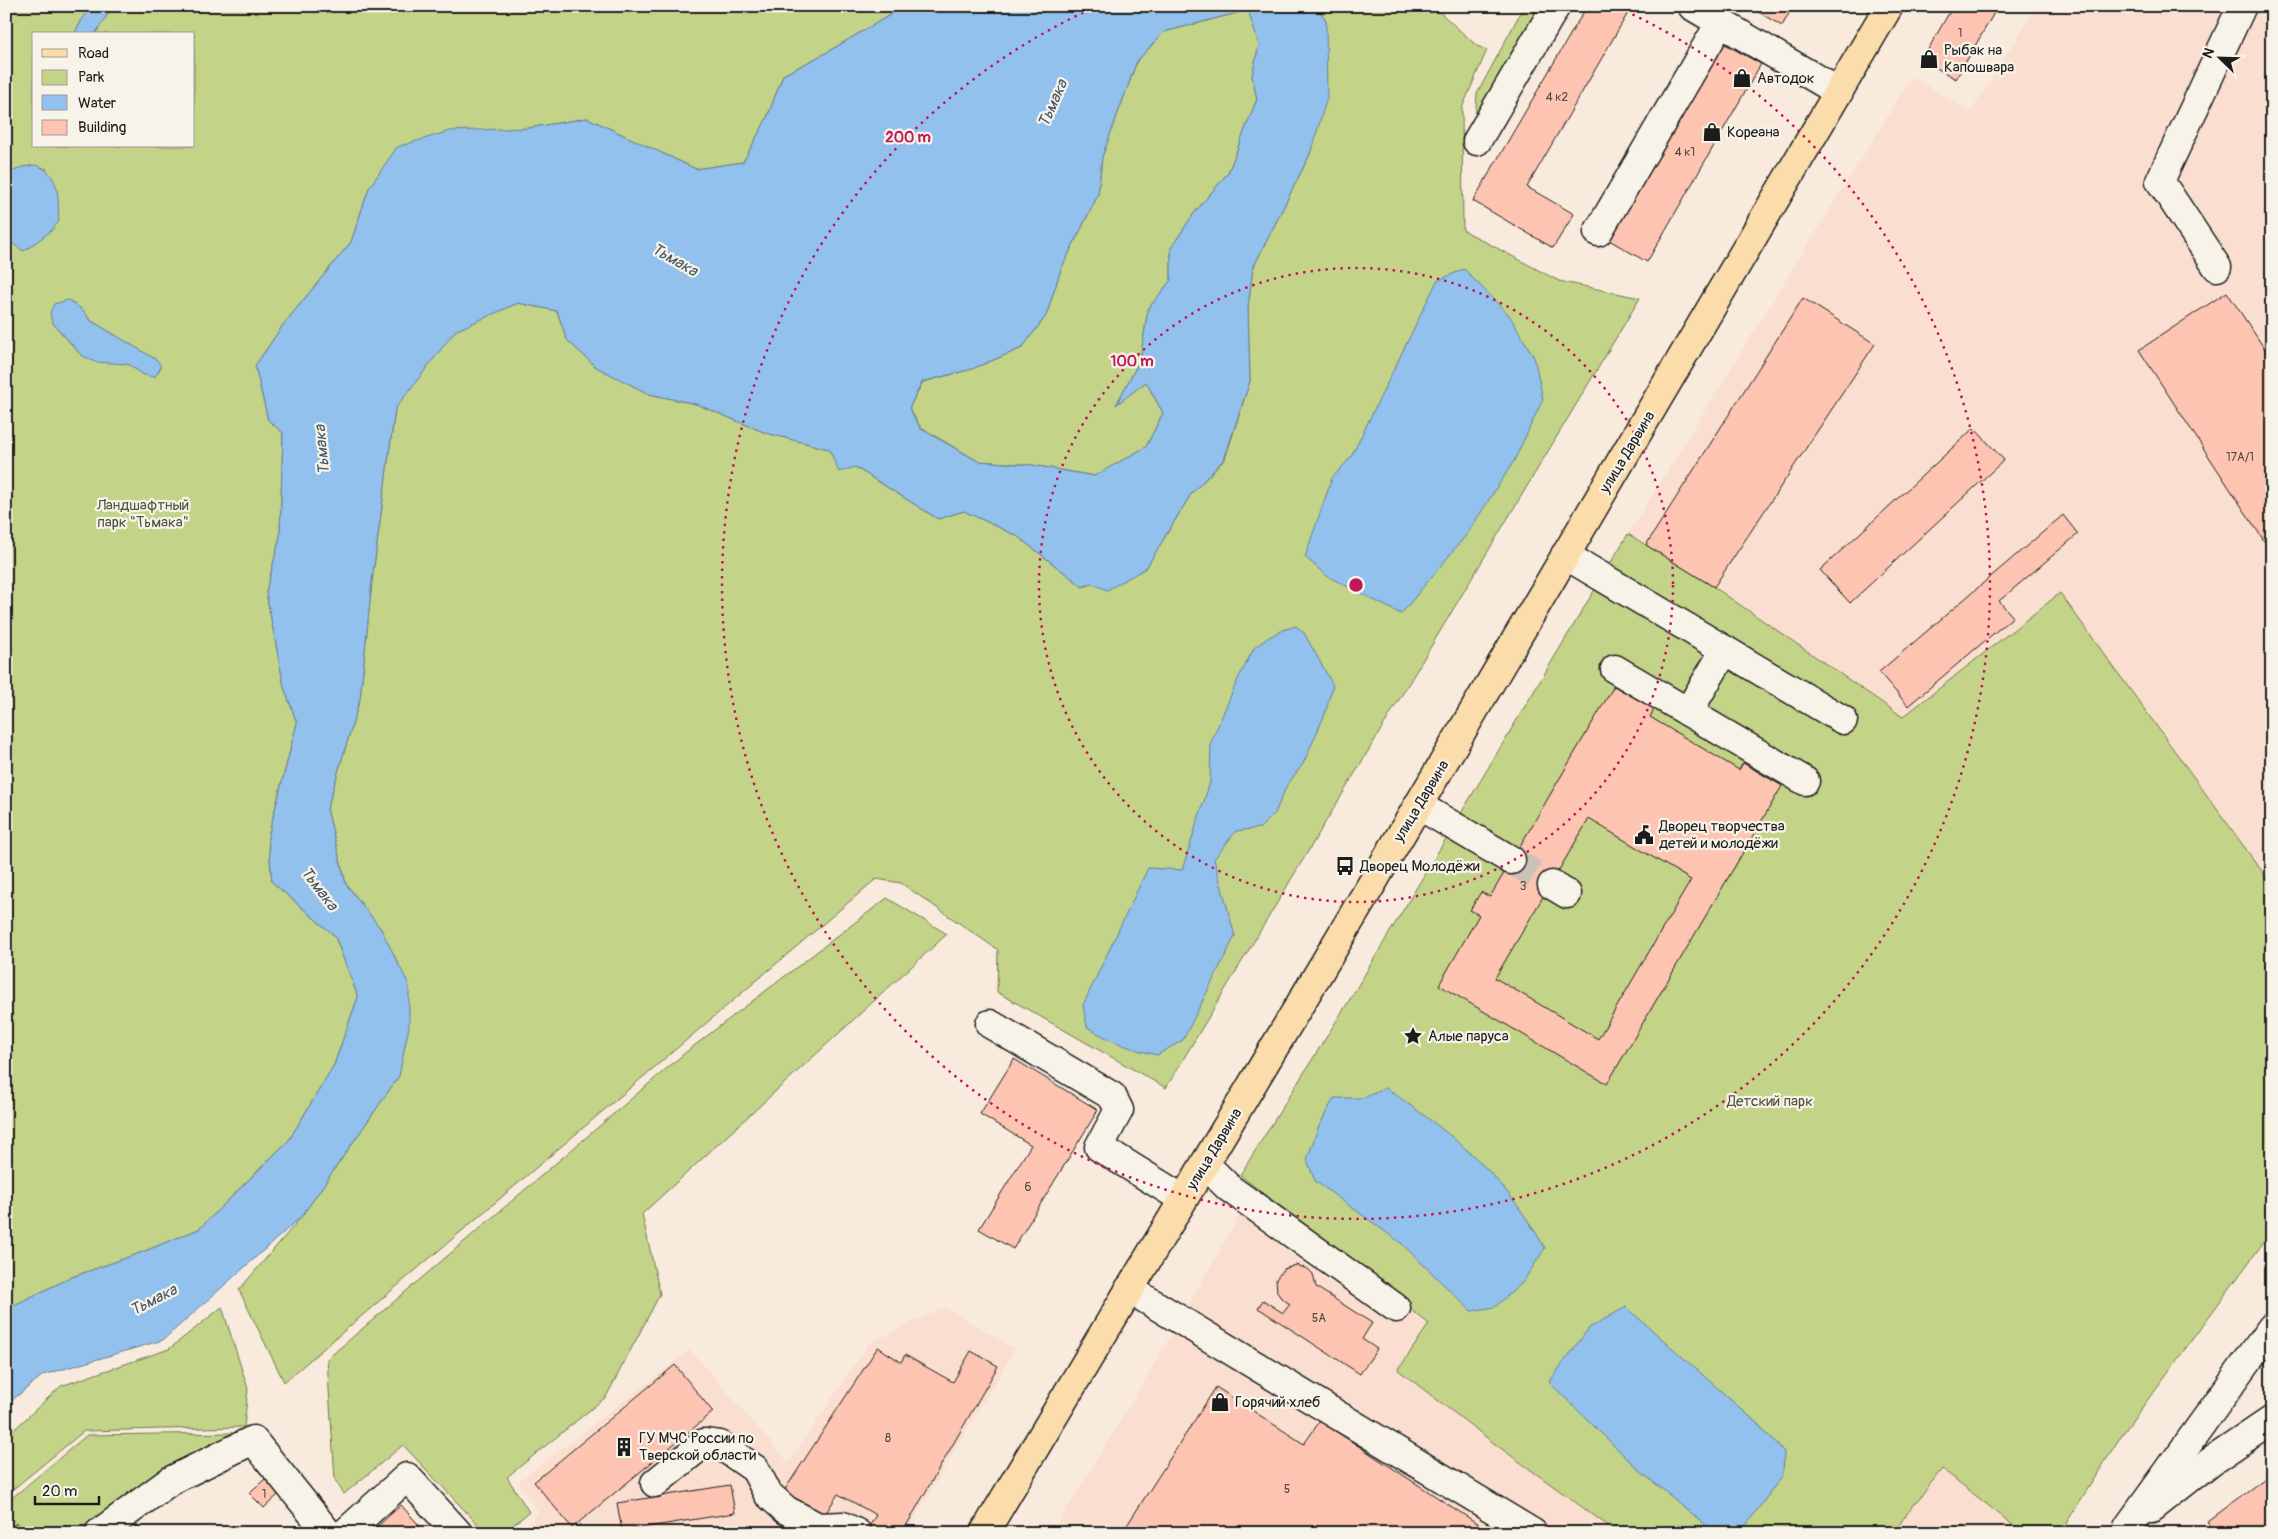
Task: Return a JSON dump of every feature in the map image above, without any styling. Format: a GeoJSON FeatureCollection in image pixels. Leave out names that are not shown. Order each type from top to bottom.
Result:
{"type":"FeatureCollection","features":[{"type":"Feature","properties":{"kind":"main road","name":"улица Дарвина"},"geometry":{"type":"LineString","coordinates":[[1839,92],[1867,6]]}},
{"type":"Feature","properties":{"kind":"main road","name":"улица Дарвина"},"geometry":{"type":"LineString","coordinates":[[984,1533],[1418,805],[1889,6]]}},
{"type":"Feature","properties":{"kind":"street"},"geometry":{"type":"LineString","coordinates":[[1477,141],[1556,6]]}},
{"type":"Feature","properties":{"kind":"street"},"geometry":{"type":"LineString","coordinates":[[1692,6],[1839,92]]}},
{"type":"Feature","properties":{"kind":"street"},"geometry":{"type":"LineString","coordinates":[[2217,267],[2160,181],[2242,6]]}},
{"type":"Feature","properties":{"kind":"street"},"geometry":{"type":"LineString","coordinates":[[1598,232],[1720,23]]}},
{"type":"Feature","properties":{"kind":"street"},"geometry":{"type":"LineString","coordinates":[[1565,556],[1843,720]]}},
{"type":"Feature","properties":{"kind":"street"},"geometry":{"type":"LineString","coordinates":[[1688,712],[1725,650]]}},
{"type":"Feature","properties":{"kind":"street"},"geometry":{"type":"LineString","coordinates":[[1615,669],[1805,781]]}},
{"type":"Feature","properties":{"kind":"street"},"geometry":{"type":"LineString","coordinates":[[1418,805],[1511,860]]}},
{"type":"Feature","properties":{"kind":"street"},"geometry":{"type":"LineString","coordinates":[[990,1024],[1112,1096],[1119,1110],[1099,1146],[1184,1199]]}},
{"type":"Feature","properties":{"kind":"street"},"geometry":{"type":"LineString","coordinates":[[1205,1164],[1229,1188],[1396,1308]]}},
{"type":"Feature","properties":{"kind":"street"},"geometry":{"type":"LineString","coordinates":[[1129,1289],[1533,1533]]}},
{"type":"Feature","properties":{"kind":"street"},"geometry":{"type":"LineString","coordinates":[[2126,1531],[2272,1327]]}},
{"type":"Feature","properties":{"kind":"street"},"geometry":{"type":"LineString","coordinates":[[2126,1531],[2210,1462],[2272,1420]]}},
{"type":"Feature","properties":{"kind":"street"},"geometry":{"type":"LineString","coordinates":[[99,1533],[170,1481],[252,1440],[328,1533]]}},
{"type":"Feature","properties":{"kind":"street"},"geometry":{"type":"LineString","coordinates":[[655,1483],[704,1443],[720,1445],[755,1469],[768,1494],[786,1510],[818,1527],[843,1526],[857,1533]]}},
{"type":"Feature","properties":{"kind":"street"},"geometry":{"type":"LineString","coordinates":[[345,1533],[407,1477],[458,1533]]}},
{"type":"Feature","properties":{"kind":"shaded area"},"geometry":{"type":"Polygon","coordinates":[[[2042,6],[2272,6],[2272,885],[2060,594],[1903,717],[1714,587],[1628,534],[1912,77],[1971,112],[2034,11],[2042,6]]]}},
{"type":"Feature","properties":{"kind":"shaded area"},"geometry":{"type":"Polygon","coordinates":[[[1256,1187],[1429,1324],[1398,1370],[1499,1447],[1618,1533],[1052,1533],[1141,1387],[1256,1187]]]}},
{"type":"Feature","properties":{"kind":"shaded area"},"geometry":{"type":"Polygon","coordinates":[[[945,1307],[1015,1349],[906,1533],[518,1533],[539,1513],[518,1482],[690,1350],[789,1463],[868,1344],[945,1307]]]}},
{"type":"Feature","properties":{"kind":"shaded area"},"geometry":{"type":"Polygon","coordinates":[[[1942,1469],[2023,1533],[1892,1533],[1942,1469]]]}},
{"type":"Feature","properties":{"kind":"green space","name":"Ландшафтный парк \"Тьмака\""},"geometry":{"type":"Polygon","coordinates":[[[6,6],[90,6],[75,32],[32,32],[32,148],[195,148],[195,32],[96,32],[113,6],[899,6],[895,12],[824,54],[783,75],[767,118],[743,162],[696,169],[587,118],[529,128],[369,188],[351,242],[283,325],[255,366],[268,420],[283,433],[280,537],[266,592],[284,687],[297,723],[268,837],[272,882],[335,936],[358,997],[334,1065],[289,1140],[199,1229],[140,1253],[72,1277],[6,1309],[6,206],[8,211],[47,169],[36,166],[21,168],[6,175],[6,6]],[[83,310],[52,322],[81,355],[128,364],[144,375],[156,360],[90,320],[83,310]]]}},
{"type":"Feature","properties":{"kind":"green space"},"geometry":{"type":"Polygon","coordinates":[[[1316,6],[1433,6],[1477,46],[1487,50],[1462,108],[1463,230],[1559,281],[1640,298],[1166,1088],[997,992],[998,950],[901,883],[876,879],[284,1382],[239,1290],[302,1216],[399,1076],[381,929],[346,884],[327,809],[360,699],[372,581],[395,409],[454,331],[518,303],[557,311],[567,340],[597,367],[649,394],[696,404],[766,433],[829,449],[938,519],[964,511],[1017,536],[1083,587],[1146,568],[1191,494],[1225,459],[1250,381],[1248,307],[1253,268],[1310,154],[1326,20],[1316,6]]]}},
{"type":"Feature","properties":{"kind":"green space"},"geometry":{"type":"Polygon","coordinates":[[[1524,6],[1548,6],[1475,121],[1477,94],[1524,6]]]}},
{"type":"Feature","properties":{"kind":"green space"},"geometry":{"type":"Polygon","coordinates":[[[1249,10],[1259,45],[1252,76],[1257,99],[1228,173],[1195,212],[1171,248],[1171,280],[1148,309],[1140,360],[1117,403],[1146,382],[1163,413],[1146,447],[1095,476],[1032,465],[978,461],[921,428],[909,408],[923,382],[972,369],[1022,348],[1046,316],[1061,269],[1098,195],[1102,157],[1137,61],[1164,32],[1249,10]]]}},
{"type":"Feature","properties":{"kind":"green space","name":"Детский парк"},"geometry":{"type":"Polygon","coordinates":[[[1628,534],[1714,587],[1903,717],[2060,593],[2272,885],[2272,1231],[2121,1436],[2060,1533],[2023,1533],[1942,1469],[1892,1533],[1618,1533],[1499,1447],[1398,1370],[1429,1324],[1240,1175],[1347,1004],[1628,534]]]}},
{"type":"Feature","properties":{"kind":"green space"},"geometry":{"type":"Polygon","coordinates":[[[887,898],[947,934],[642,1214],[660,1294],[606,1397],[507,1477],[529,1512],[504,1533],[486,1533],[403,1445],[344,1494],[335,1480],[327,1359],[686,1052],[887,898]]]}},
{"type":"Feature","properties":{"kind":"green space"},"geometry":{"type":"Polygon","coordinates":[[[222,1307],[248,1389],[244,1427],[84,1431],[6,1495],[6,1437],[61,1386],[169,1349],[222,1307]]]}},
{"type":"Feature","properties":{"kind":"green space"},"geometry":{"type":"Polygon","coordinates":[[[232,1433],[116,1510],[89,1533],[6,1533],[6,1503],[87,1435],[232,1433]]]}},
{"type":"Feature","properties":{"kind":"water"},"geometry":{"type":"Polygon","coordinates":[[[90,6],[113,6],[96,32],[75,32],[90,6]]]}},
{"type":"Feature","properties":{"kind":"water","name":"Тьмака"},"geometry":{"type":"Polygon","coordinates":[[[899,6],[1316,6],[1326,20],[1327,98],[1310,154],[1253,268],[1248,307],[1250,381],[1224,459],[1191,494],[1146,568],[1107,590],[1090,583],[1083,587],[1017,536],[964,511],[938,519],[855,467],[839,472],[829,449],[766,433],[696,404],[649,394],[596,367],[567,340],[557,311],[518,303],[455,331],[395,409],[372,581],[360,699],[327,809],[346,884],[381,929],[409,985],[409,1026],[399,1076],[302,1216],[163,1340],[43,1375],[6,1405],[6,1309],[72,1277],[140,1253],[199,1229],[289,1140],[334,1065],[358,997],[335,936],[272,882],[268,837],[297,723],[284,687],[266,592],[280,537],[283,433],[268,420],[255,366],[283,325],[351,242],[369,188],[397,147],[450,131],[529,128],[587,118],[696,169],[743,162],[767,118],[783,75],[824,54],[895,12],[899,6]],[[1248,10],[1164,32],[1137,61],[1102,157],[1098,195],[1061,269],[1046,316],[1022,348],[972,369],[922,382],[909,408],[921,429],[978,461],[1032,465],[1094,476],[1146,447],[1163,413],[1146,382],[1116,405],[1140,360],[1148,309],[1171,280],[1171,248],[1195,212],[1228,173],[1257,99],[1252,76],[1259,45],[1248,10]]]}},
{"type":"Feature","properties":{"kind":"water"},"geometry":{"type":"Polygon","coordinates":[[[36,165],[44,169],[54,181],[58,195],[59,221],[51,231],[24,251],[12,242],[10,236],[6,175],[22,167],[36,165]]]}},
{"type":"Feature","properties":{"kind":"water"},"geometry":{"type":"Polygon","coordinates":[[[1464,269],[1509,315],[1534,357],[1543,399],[1514,461],[1467,534],[1401,614],[1327,576],[1305,557],[1332,478],[1351,457],[1437,281],[1464,269]]]}},
{"type":"Feature","properties":{"kind":"water"},"geometry":{"type":"Polygon","coordinates":[[[68,300],[83,310],[90,320],[157,360],[161,367],[155,377],[144,375],[128,364],[95,362],[81,355],[52,322],[50,313],[54,304],[68,300]]]}},
{"type":"Feature","properties":{"kind":"water"},"geometry":{"type":"Polygon","coordinates":[[[1296,626],[1304,633],[1333,685],[1325,714],[1303,764],[1287,785],[1275,813],[1260,828],[1236,831],[1214,859],[1235,936],[1183,1040],[1157,1055],[1112,1040],[1087,1027],[1083,1005],[1148,868],[1182,870],[1210,782],[1211,742],[1237,681],[1254,648],[1269,637],[1296,626]]]}},
{"type":"Feature","properties":{"kind":"water"},"geometry":{"type":"Polygon","coordinates":[[[1386,1088],[1449,1134],[1483,1165],[1517,1205],[1545,1248],[1523,1282],[1495,1307],[1471,1311],[1401,1243],[1315,1181],[1307,1160],[1318,1128],[1334,1098],[1363,1098],[1386,1088]]]}},
{"type":"Feature","properties":{"kind":"water"},"geometry":{"type":"Polygon","coordinates":[[[1626,1307],[1757,1423],[1784,1452],[1783,1475],[1744,1528],[1712,1530],[1640,1471],[1549,1382],[1589,1328],[1626,1307]]]}},
{"type":"Feature","properties":{"kind":"building"},"geometry":{"type":"Polygon","coordinates":[[[1587,6],[1632,6],[1527,187],[1574,214],[1553,248],[1473,201],[1587,6]]]}},
{"type":"Feature","properties":{"kind":"building"},"geometry":{"type":"Polygon","coordinates":[[[1748,6],[1793,6],[1782,26],[1748,6]]]}},
{"type":"Feature","properties":{"kind":"building"},"geometry":{"type":"Polygon","coordinates":[[[1953,6],[1998,6],[1956,79],[1922,60],[1953,6]]]}},
{"type":"Feature","properties":{"kind":"building"},"geometry":{"type":"Polygon","coordinates":[[[1723,43],[1761,64],[1647,262],[1609,240],[1723,43]]]}},
{"type":"Feature","properties":{"kind":"building"},"geometry":{"type":"Polygon","coordinates":[[[2227,292],[2272,360],[2272,553],[2139,350],[2227,292]]]}},
{"type":"Feature","properties":{"kind":"building"},"geometry":{"type":"Polygon","coordinates":[[[1803,298],[1875,344],[1714,587],[1646,545],[1803,298]]]}},
{"type":"Feature","properties":{"kind":"building"},"geometry":{"type":"Polygon","coordinates":[[[1974,428],[2004,460],[1850,603],[1820,570],[1974,428]]]}},
{"type":"Feature","properties":{"kind":"building"},"geometry":{"type":"Polygon","coordinates":[[[2063,515],[2078,534],[1999,601],[2013,617],[1908,706],[1879,672],[2063,515]]]}},
{"type":"Feature","properties":{"kind":"building"},"geometry":{"type":"Polygon","coordinates":[[[1614,686],[1654,709],[1650,717],[1739,770],[1743,763],[1782,786],[1607,1084],[1439,985],[1479,915],[1470,910],[1481,892],[1490,897],[1614,686]],[[1589,819],[1495,978],[1598,1039],[1691,880],[1589,819]]]}},
{"type":"Feature","properties":{"kind":"building"},"geometry":{"type":"Polygon","coordinates":[[[1014,1059],[1098,1110],[1013,1249],[979,1229],[1031,1145],[980,1114],[1014,1059]]]}},
{"type":"Feature","properties":{"kind":"building"},"geometry":{"type":"Polygon","coordinates":[[[1296,1265],[1308,1269],[1313,1274],[1316,1287],[1372,1323],[1362,1339],[1377,1349],[1360,1374],[1258,1308],[1263,1300],[1283,1313],[1290,1304],[1281,1298],[1277,1292],[1276,1279],[1284,1269],[1296,1265]]]}},
{"type":"Feature","properties":{"kind":"building"},"geometry":{"type":"Polygon","coordinates":[[[878,1347],[901,1362],[905,1355],[953,1382],[971,1351],[998,1366],[902,1533],[879,1533],[869,1527],[876,1515],[838,1494],[822,1519],[782,1494],[878,1347]]]}},
{"type":"Feature","properties":{"kind":"building","name":"ГУ МЧС России по Тверской области"},"geometry":{"type":"Polygon","coordinates":[[[675,1365],[713,1412],[572,1528],[534,1482],[675,1365]]]}},
{"type":"Feature","properties":{"kind":"building"},"geometry":{"type":"Polygon","coordinates":[[[1216,1387],[1304,1444],[1320,1421],[1492,1533],[1122,1533],[1216,1387]]]}},
{"type":"Feature","properties":{"kind":"building"},"geometry":{"type":"Polygon","coordinates":[[[2272,1473],[2272,1529],[2267,1533],[2215,1533],[2207,1521],[2272,1473]]]}},
{"type":"Feature","properties":{"kind":"building"},"geometry":{"type":"Polygon","coordinates":[[[265,1479],[279,1494],[264,1508],[249,1493],[265,1479]]]}},
{"type":"Feature","properties":{"kind":"building"},"geometry":{"type":"Polygon","coordinates":[[[730,1485],[735,1513],[622,1531],[617,1503],[730,1485]]]}},
{"type":"Feature","properties":{"kind":"building"},"geometry":{"type":"Polygon","coordinates":[[[401,1505],[426,1533],[370,1533],[401,1505]]]}},
{"type":"Feature","properties":{"kind":"building"},"geometry":{"type":"Polygon","coordinates":[[[16,1523],[27,1533],[7,1533],[16,1523]]]}},
{"type":"Feature","properties":{"kind":"building"},"geometry":{"type":"Polygon","coordinates":[[[1963,1525],[1973,1533],[1957,1533],[1963,1525]]]}},
{"type":"Feature","properties":{"kind":"tunnel"},"geometry":{"type":"LineString","coordinates":[[1511,860],[1552,885]]}},
{"type":"Feature","properties":{"kind":"place","name":"Рыбак на Капошвара"},"geometry":{"type":"Point","coordinates":[1929,59]}},
{"type":"Feature","properties":{"kind":"place","name":"Автодок"},"geometry":{"type":"Point","coordinates":[1742,78]}},
{"type":"Feature","properties":{"kind":"place","name":"Кореана"},"geometry":{"type":"Point","coordinates":[1712,132]}},
{"type":"Feature","properties":{"kind":"place","name":"Дворец творчества детей и молодёжи"},"geometry":{"type":"Point","coordinates":[1644,835]}},
{"type":"Feature","properties":{"kind":"place","name":"Дворец Молодёжи"},"geometry":{"type":"Point","coordinates":[1345,866]}},
{"type":"Feature","properties":{"kind":"place","name":"Алые паруса"},"geometry":{"type":"Point","coordinates":[1413,1036]}},
{"type":"Feature","properties":{"kind":"place","name":"Горячий хлеб"},"geometry":{"type":"Point","coordinates":[1220,1402]}},
{"type":"Feature","properties":{"kind":"place","name":"ГУ МЧС России по Тверской области"},"geometry":{"type":"Point","coordinates":[624,1447]}}]}
